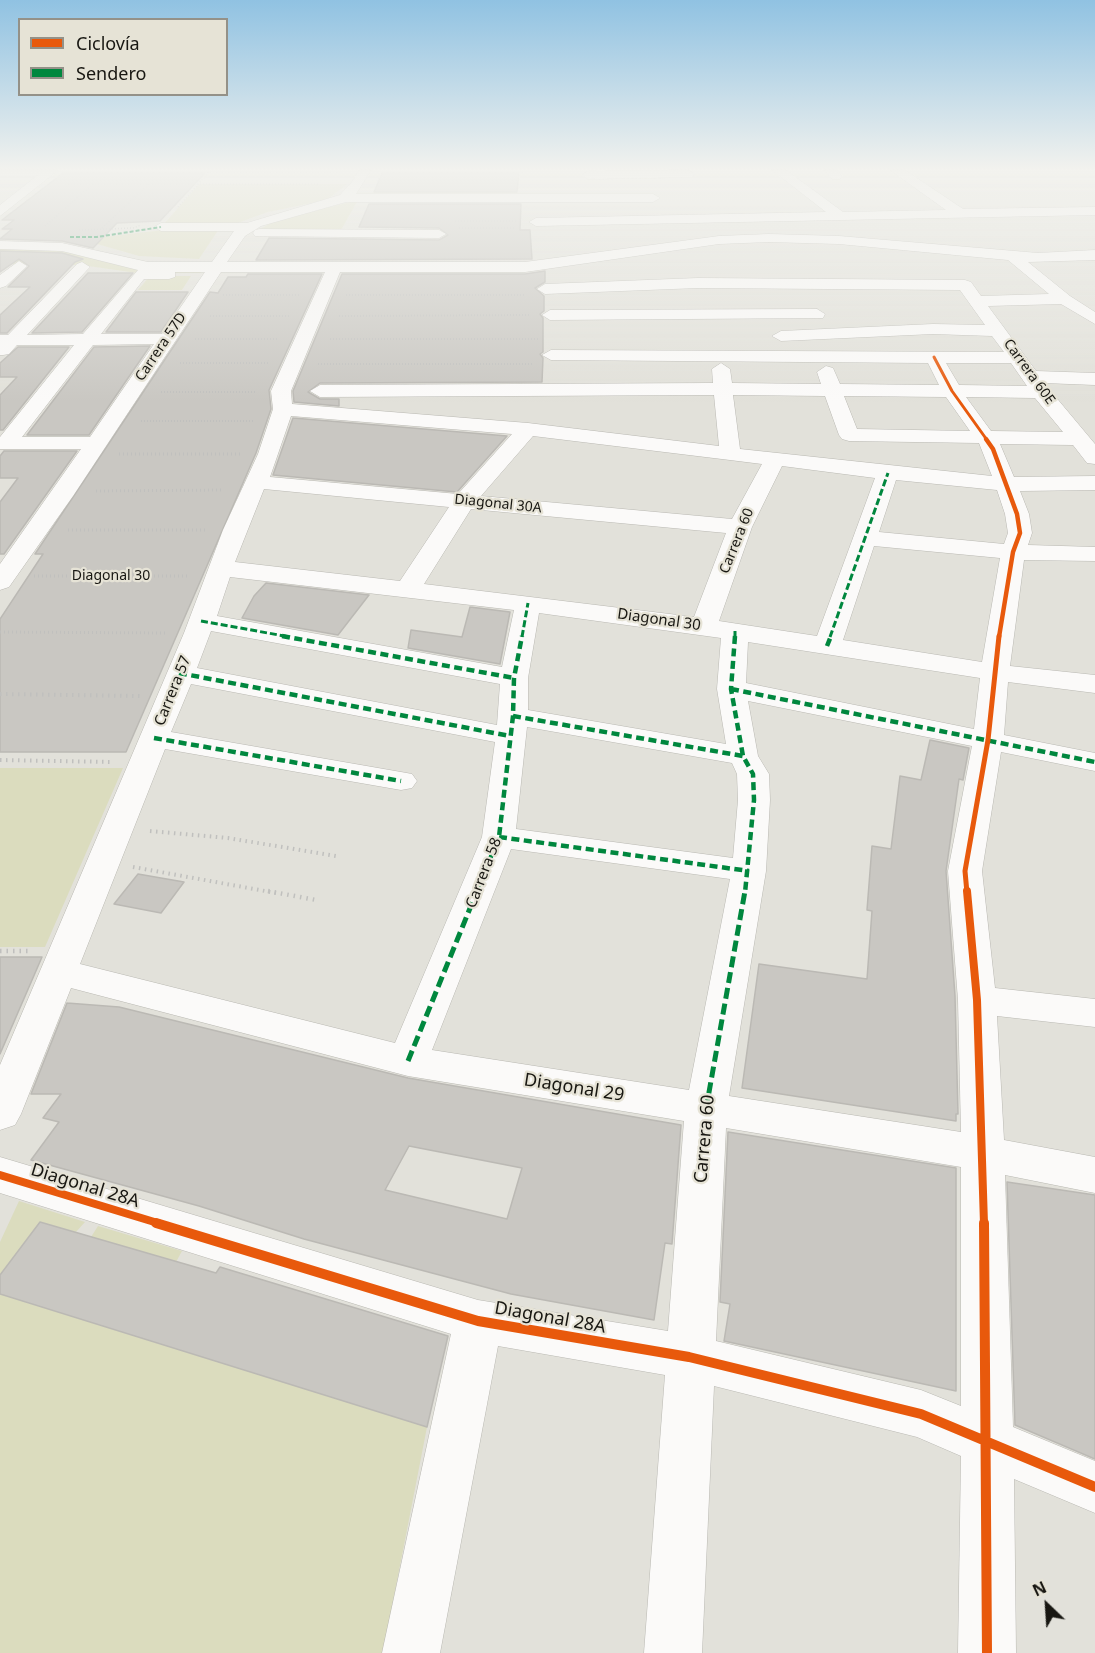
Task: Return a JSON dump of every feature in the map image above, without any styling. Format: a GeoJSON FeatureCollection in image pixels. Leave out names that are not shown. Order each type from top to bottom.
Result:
{"type":"FeatureCollection","features":[{"type":"Feature","properties":{"kind":"street"},"geometry":{"type":"LineString","coordinates":[[61,247],[88,250]]}},
{"type":"Feature","properties":{"kind":"street"},"geometry":{"type":"LineString","coordinates":[[81,247],[139,266],[215,268],[525,267],[540,258]]}},
{"type":"Feature","properties":{"kind":"street","name":"Carrera 57D"},"geometry":{"type":"LineString","coordinates":[[5,569],[38,530],[182,316],[232,247]]}},
{"type":"Feature","properties":{"kind":"street"},"geometry":{"type":"LineString","coordinates":[[2,444],[140,274],[215,268],[525,262],[540,258],[649,247]]}},
{"type":"Feature","properties":{"kind":"street"},"geometry":{"type":"LineString","coordinates":[[729,247],[741,258],[752,283]]}},
{"type":"Feature","properties":{"kind":"street"},"geometry":{"type":"LineString","coordinates":[[841,247],[856,304]]}},
{"type":"Feature","properties":{"kind":"street"},"geometry":{"type":"LineString","coordinates":[[921,247],[1064,258],[1095,255]]}},
{"type":"Feature","properties":{"kind":"street"},"geometry":{"type":"LineString","coordinates":[[1011,255],[1064,299],[1095,319]]}},
{"type":"Feature","properties":{"kind":"street"},"geometry":{"type":"LineString","coordinates":[[408,589],[465,500],[534,430],[554,389],[550,315],[540,258]]}},
{"type":"Feature","properties":{"kind":"street"},"geometry":{"type":"LineString","coordinates":[[1064,258],[1095,272]]}},
{"type":"Feature","properties":{"kind":"street"},"geometry":{"type":"LineString","coordinates":[[0,266],[40,266]]}},
{"type":"Feature","properties":{"kind":"street"},"geometry":{"type":"LineString","coordinates":[[0,283],[19,266]]}},
{"type":"Feature","properties":{"kind":"street"},"geometry":{"type":"LineString","coordinates":[[4,344],[82,267],[61,266]]}},
{"type":"Feature","properties":{"kind":"street","name":"Carrera 57"},"geometry":{"type":"LineString","coordinates":[[0,1114],[199,627],[235,530],[269,454],[294,363],[334,267]]}},
{"type":"Feature","properties":{"kind":"street"},"geometry":{"type":"LineString","coordinates":[[546,292],[698,283],[752,283],[847,272]]}},
{"type":"Feature","properties":{"kind":"street","name":"Carrera 60E"},"geometry":{"type":"LineString","coordinates":[[847,272],[965,285],[1036,384],[1095,458]]}},
{"type":"Feature","properties":{"kind":"street"},"geometry":{"type":"LineString","coordinates":[[698,283],[724,389],[730,454]]}},
{"type":"Feature","properties":{"kind":"street"},"geometry":{"type":"LineString","coordinates":[[978,301],[1064,299]]}},
{"type":"Feature","properties":{"kind":"street"},"geometry":{"type":"LineString","coordinates":[[550,315],[836,314]]}},
{"type":"Feature","properties":{"kind":"street"},"geometry":{"type":"LineString","coordinates":[[871,315],[995,324]]}},
{"type":"Feature","properties":{"kind":"street"},"geometry":{"type":"LineString","coordinates":[[768,336],[995,324]]}},
{"type":"Feature","properties":{"kind":"street"},"geometry":{"type":"LineString","coordinates":[[4,344],[168,339]]}},
{"type":"Feature","properties":{"kind":"street"},"geometry":{"type":"LineString","coordinates":[[551,353],[718,357],[1018,358]]}},
{"type":"Feature","properties":{"kind":"street"},"geometry":{"type":"LineString","coordinates":[[934,357],[952,391],[993,449],[1004,484],[1017,514],[1020,533],[1013,552],[993,672],[988,740],[965,871],[977,1000],[983,1153],[987,1653]]}},
{"type":"Feature","properties":{"kind":"street"},"geometry":{"type":"LineString","coordinates":[[820,358],[834,390],[849,435],[983,437],[1074,432],[1095,426]]}},
{"type":"Feature","properties":{"kind":"street"},"geometry":{"type":"LineString","coordinates":[[282,407],[554,389],[952,391],[1095,379]]}},
{"type":"Feature","properties":{"kind":"street"},"geometry":{"type":"LineString","coordinates":[[282,407],[534,430],[888,473],[1004,484],[1095,483]]}},
{"type":"Feature","properties":{"kind":"street"},"geometry":{"type":"LineString","coordinates":[[2,444],[92,449]]}},
{"type":"Feature","properties":{"kind":"street","name":"Carrera 60"},"geometry":{"type":"LineString","coordinates":[[673,1653],[689,1357],[706,1109],[749,871],[754,800],[753,774],[743,756],[719,629],[740,527],[775,459]]}},
{"type":"Feature","properties":{"kind":"street"},"geometry":{"type":"LineString","coordinates":[[827,646],[888,473]]}},
{"type":"Feature","properties":{"kind":"street","name":"Diagonal 30A"},"geometry":{"type":"LineString","coordinates":[[255,486],[465,500],[740,527]]}},
{"type":"Feature","properties":{"kind":"street"},"geometry":{"type":"LineString","coordinates":[[866,538],[1013,552],[1095,554]]}},
{"type":"Feature","properties":{"kind":"street","name":"Diagonal 30"},"geometry":{"type":"LineString","coordinates":[[220,572],[408,589],[528,603],[719,629],[993,672],[1095,684]]}},
{"type":"Feature","properties":{"kind":"street","name":"Carrera 58"},"geometry":{"type":"LineString","coordinates":[[408,1061],[499,837],[512,726],[514,678],[528,603]]}},
{"type":"Feature","properties":{"kind":"street"},"geometry":{"type":"LineString","coordinates":[[199,627],[514,678]]}},
{"type":"Feature","properties":{"kind":"street"},"geometry":{"type":"LineString","coordinates":[[175,685],[743,756]]}},
{"type":"Feature","properties":{"kind":"street"},"geometry":{"type":"LineString","coordinates":[[731,689],[1095,762]]}},
{"type":"Feature","properties":{"kind":"street"},"geometry":{"type":"LineString","coordinates":[[149,750],[401,781]]}},
{"type":"Feature","properties":{"kind":"street"},"geometry":{"type":"LineString","coordinates":[[499,837],[749,871]]}},
{"type":"Feature","properties":{"kind":"street","name":"Diagonal 29"},"geometry":{"type":"LineString","coordinates":[[59,972],[408,1061],[983,1153],[1095,1175]]}},
{"type":"Feature","properties":{"kind":"street"},"geometry":{"type":"LineString","coordinates":[[977,1000],[1095,1013]]}},
{"type":"Feature","properties":{"kind":"street","name":"Diagonal 28A"},"geometry":{"type":"LineString","coordinates":[[0,1175],[478,1321],[689,1357],[921,1414],[1095,1487]]}},
{"type":"Feature","properties":{"kind":"street"},"geometry":{"type":"LineString","coordinates":[[411,1653],[478,1321]]}},
{"type":"Feature","properties":{"kind":"path"},"geometry":{"type":"LineString","coordinates":[[197,295],[546,292]]}},
{"type":"Feature","properties":{"kind":"path"},"geometry":{"type":"LineString","coordinates":[[182,316],[550,315]]}},
{"type":"Feature","properties":{"kind":"path"},"geometry":{"type":"LineString","coordinates":[[168,339],[304,339],[551,353]]}},
{"type":"Feature","properties":{"kind":"path"},"geometry":{"type":"LineString","coordinates":[[152,363],[294,363],[551,353]]}},
{"type":"Feature","properties":{"kind":"path"},"geometry":{"type":"LineString","coordinates":[[131,392],[282,407]]}},
{"type":"Feature","properties":{"kind":"path"},"geometry":{"type":"LineString","coordinates":[[110,421],[282,407]]}},
{"type":"Feature","properties":{"kind":"path"},"geometry":{"type":"LineString","coordinates":[[92,449],[269,454]]}},
{"type":"Feature","properties":{"kind":"path"},"geometry":{"type":"LineString","coordinates":[[65,491],[255,486]]}},
{"type":"Feature","properties":{"kind":"path"},"geometry":{"type":"LineString","coordinates":[[38,530],[235,530]]}},
{"type":"Feature","properties":{"kind":"path"},"geometry":{"type":"LineString","coordinates":[[0,632],[199,627]]}},
{"type":"Feature","properties":{"kind":"path"},"geometry":{"type":"LineString","coordinates":[[0,694],[175,685]]}},
{"type":"Feature","properties":{"kind":"path"},"geometry":{"type":"LineString","coordinates":[[0,760],[149,750]]}},
{"type":"Feature","properties":{"kind":"path"},"geometry":{"type":"LineString","coordinates":[[110,846],[153,831],[228,838],[336,856]]}},
{"type":"Feature","properties":{"kind":"path"},"geometry":{"type":"LineString","coordinates":[[110,846],[316,900]]}},
{"type":"Feature","properties":{"kind":"green space"},"geometry":{"type":"Polygon","coordinates":[[[0,247],[2,247],[68,252],[142,270],[203,270],[201,273],[137,273],[81,265],[0,264],[0,247]]]}},
{"type":"Feature","properties":{"kind":"green space"},"geometry":{"type":"Polygon","coordinates":[[[108,247],[207,247],[199,259],[139,256],[108,247]]]}},
{"type":"Feature","properties":{"kind":"green space"},"geometry":{"type":"Polygon","coordinates":[[[150,276],[191,276],[182,290],[138,290],[150,276]]]}},
{"type":"Feature","properties":{"kind":"green space"},"geometry":{"type":"Polygon","coordinates":[[[0,768],[123,768],[45,947],[0,947],[0,768]]]}},
{"type":"Feature","properties":{"kind":"green space"},"geometry":{"type":"Polygon","coordinates":[[[19,1201],[85,1222],[76,1232],[40,1222],[0,1275],[0,1242],[19,1201]]]}},
{"type":"Feature","properties":{"kind":"green space"},"geometry":{"type":"Polygon","coordinates":[[[98,1226],[182,1251],[176,1262],[91,1237],[98,1226]]]}},
{"type":"Feature","properties":{"kind":"green space"},"geometry":{"type":"Polygon","coordinates":[[[0,1294],[427,1427],[383,1653],[0,1653],[0,1294]]]}},
{"type":"Feature","properties":{"kind":"building"},"geometry":{"type":"Polygon","coordinates":[[[264,247],[531,247],[532,259],[256,260],[264,247]]]}},
{"type":"Feature","properties":{"kind":"building"},"geometry":{"type":"Polygon","coordinates":[[[0,251],[62,253],[83,259],[75,262],[7,333],[0,333],[0,315],[30,287],[8,287],[29,266],[19,259],[0,272],[0,251]]]}},
{"type":"Feature","properties":{"kind":"building"},"geometry":{"type":"Polygon","coordinates":[[[545,271],[545,282],[535,288],[544,296],[544,311],[540,314],[543,318],[543,352],[540,354],[543,358],[542,382],[320,383],[308,392],[320,399],[339,399],[339,406],[294,402],[293,391],[342,274],[525,274],[545,271]]]}},
{"type":"Feature","properties":{"kind":"building"},"geometry":{"type":"Polygon","coordinates":[[[88,273],[133,273],[82,332],[32,333],[88,273]]]}},
{"type":"Feature","properties":{"kind":"building"},"geometry":{"type":"Polygon","coordinates":[[[248,274],[322,274],[269,390],[271,409],[256,453],[126,752],[0,752],[0,619],[43,554],[35,554],[210,292],[218,293],[228,277],[246,277],[248,274]]]}},
{"type":"Feature","properties":{"kind":"building"},"geometry":{"type":"Polygon","coordinates":[[[136,292],[188,292],[161,332],[106,332],[136,292]]]}},
{"type":"Feature","properties":{"kind":"building"},"geometry":{"type":"Polygon","coordinates":[[[150,346],[89,435],[27,435],[94,347],[150,346]]]}},
{"type":"Feature","properties":{"kind":"building"},"geometry":{"type":"Polygon","coordinates":[[[18,347],[69,347],[3,430],[0,430],[0,395],[17,377],[0,377],[0,363],[18,347]]]}},
{"type":"Feature","properties":{"kind":"building"},"geometry":{"type":"Polygon","coordinates":[[[293,418],[507,436],[457,492],[273,475],[293,418]]]}},
{"type":"Feature","properties":{"kind":"building"},"geometry":{"type":"Polygon","coordinates":[[[4,451],[77,451],[4,554],[0,554],[0,502],[18,478],[0,478],[0,456],[4,451]]]}},
{"type":"Feature","properties":{"kind":"building"},"geometry":{"type":"Polygon","coordinates":[[[266,583],[369,595],[338,635],[242,618],[254,596],[266,583]]]}},
{"type":"Feature","properties":{"kind":"building"},"geometry":{"type":"Polygon","coordinates":[[[470,607],[510,612],[500,664],[408,648],[411,630],[462,637],[470,607]]]}},
{"type":"Feature","properties":{"kind":"building"},"geometry":{"type":"Polygon","coordinates":[[[930,740],[969,748],[963,780],[959,779],[946,871],[955,996],[958,1114],[956,1114],[956,1121],[742,1088],[759,964],[867,979],[872,911],[867,910],[872,846],[891,849],[900,776],[921,780],[930,740]]]}},
{"type":"Feature","properties":{"kind":"building"},"geometry":{"type":"Polygon","coordinates":[[[138,874],[184,882],[161,913],[114,904],[138,874]]]}},
{"type":"Feature","properties":{"kind":"building"},"geometry":{"type":"Polygon","coordinates":[[[0,957],[42,957],[0,1054],[0,957]]]}},
{"type":"Feature","properties":{"kind":"building"},"geometry":{"type":"Polygon","coordinates":[[[67,1003],[119,1007],[408,1078],[681,1125],[672,1244],[665,1243],[654,1320],[511,1294],[304,1239],[199,1206],[31,1160],[59,1122],[43,1118],[61,1094],[31,1094],[67,1003]],[[409,1146],[385,1190],[507,1219],[522,1168],[409,1146]]]}},
{"type":"Feature","properties":{"kind":"building"},"geometry":{"type":"Polygon","coordinates":[[[728,1132],[956,1168],[956,1391],[724,1341],[730,1304],[720,1302],[728,1132]]]}},
{"type":"Feature","properties":{"kind":"building"},"geometry":{"type":"Polygon","coordinates":[[[1007,1182],[1095,1195],[1095,1459],[1015,1425],[1007,1182]]]}},
{"type":"Feature","properties":{"kind":"building"},"geometry":{"type":"Polygon","coordinates":[[[40,1222],[216,1273],[220,1267],[448,1336],[427,1427],[0,1294],[0,1275],[40,1222]]]}},
{"type":"Feature","properties":{"kind":"marked path"},"geometry":{"type":"LineString","coordinates":[[827,646],[888,473]]}},
{"type":"Feature","properties":{"kind":"marked path"},"geometry":{"type":"LineString","coordinates":[[408,1061],[499,837],[513,716],[514,678],[528,603]]}},
{"type":"Feature","properties":{"kind":"marked path"},"geometry":{"type":"LineString","coordinates":[[201,621],[514,678]]}},
{"type":"Feature","properties":{"kind":"marked path"},"geometry":{"type":"LineString","coordinates":[[706,1109],[749,871],[754,800],[753,774],[743,756],[731,689],[735,631]]}},
{"type":"Feature","properties":{"kind":"marked path"},"geometry":{"type":"LineString","coordinates":[[179,673],[510,736]]}},
{"type":"Feature","properties":{"kind":"marked path"},"geometry":{"type":"LineString","coordinates":[[731,689],[1095,762]]}},
{"type":"Feature","properties":{"kind":"marked path"},"geometry":{"type":"LineString","coordinates":[[513,716],[743,756]]}},
{"type":"Feature","properties":{"kind":"marked path"},"geometry":{"type":"LineString","coordinates":[[154,738],[401,781]]}},
{"type":"Feature","properties":{"kind":"marked path"},"geometry":{"type":"LineString","coordinates":[[499,837],[749,871]]}},
{"type":"Feature","properties":{"kind":"cycle path"},"geometry":{"type":"LineString","coordinates":[[934,357],[952,391],[993,449],[1017,514],[1020,533],[1013,552],[1000,628],[988,740],[965,871],[977,1000],[983,1153],[987,1653]]}},
{"type":"Feature","properties":{"kind":"cycle path"},"geometry":{"type":"LineString","coordinates":[[0,1175],[478,1321],[689,1357],[921,1414],[1095,1487]]}}]}
